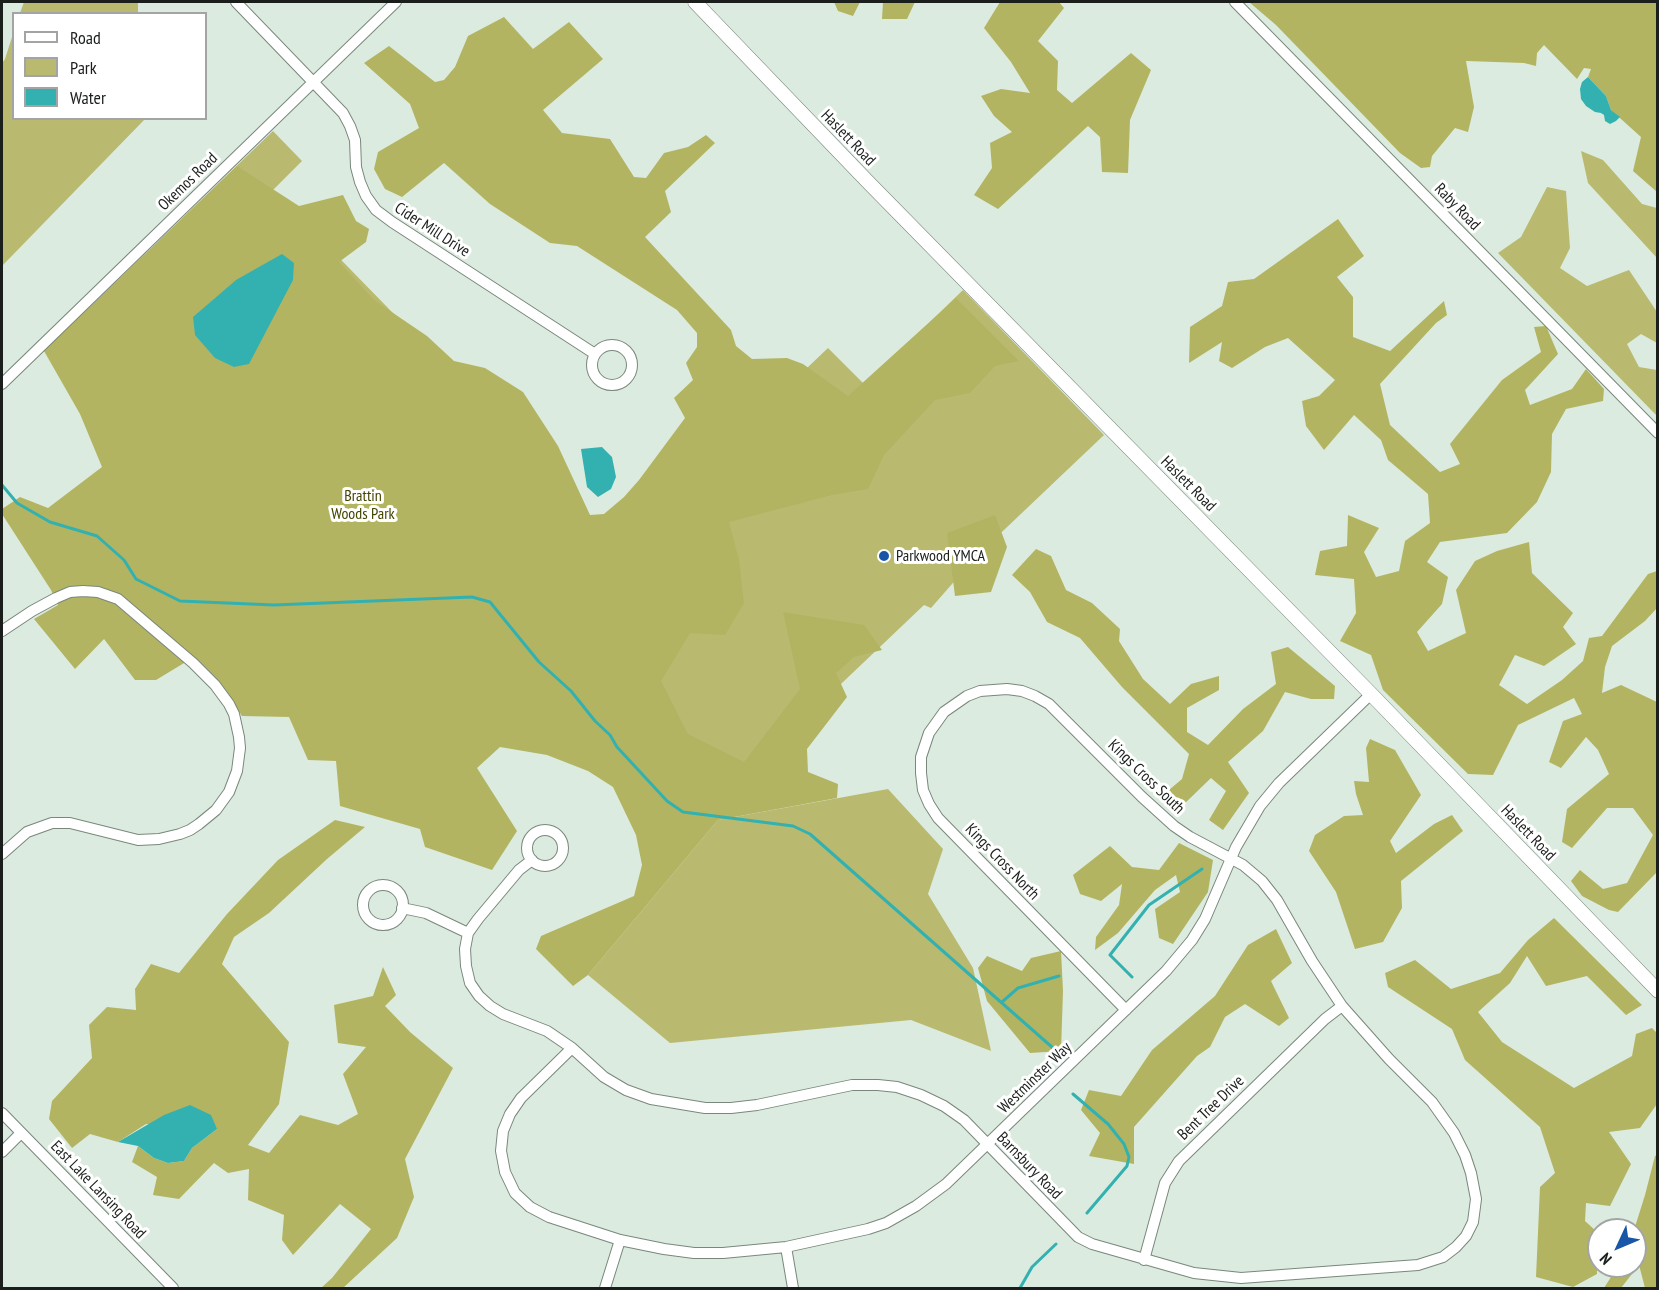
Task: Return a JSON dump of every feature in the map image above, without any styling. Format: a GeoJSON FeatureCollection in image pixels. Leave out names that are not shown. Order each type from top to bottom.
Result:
{"type":"FeatureCollection","features":[{"type":"Feature","properties":{"kind":"main road","name":"Haslett Road"},"geometry":{"type":"LineString","coordinates":[[695,2],[1658,991]]}},
{"type":"Feature","properties":{"kind":"street","name":"Cider Mill Drive"},"geometry":{"type":"LineString","coordinates":[[236,2],[339,108],[350,126],[354,140],[356,167],[360,182],[376,210],[595,354]]}},
{"type":"Feature","properties":{"kind":"street","name":"Okemos Road"},"geometry":{"type":"LineString","coordinates":[[2,384],[396,2]]}},
{"type":"Feature","properties":{"kind":"street","name":"Raby Road"},"geometry":{"type":"LineString","coordinates":[[1235,2],[1658,433]]}},
{"type":"Feature","properties":{"kind":"street"},"geometry":{"type":"LineString","coordinates":[[2,631],[32,611],[70,592],[103,593],[126,604],[215,685],[229,704],[237,725],[240,748],[237,771],[229,792],[216,810],[199,824],[180,834],[159,839],[138,840],[70,823],[52,823],[27,832],[2,854]]}},
{"type":"Feature","properties":{"kind":"street","name":"Kings Cross South"},"geometry":{"type":"LineString","coordinates":[[944,712],[967,696],[980,691],[1007,689],[1022,691],[1049,704],[1174,826],[1243,865],[1262,881],[1277,900],[1316,968],[1342,1006]]}},
{"type":"Feature","properties":{"kind":"street","name":"Westminster Way"},"geometry":{"type":"LineString","coordinates":[[572,1048],[521,1098],[510,1114],[503,1131],[501,1151],[505,1172],[515,1193],[531,1207],[549,1217],[620,1240],[694,1253],[723,1253],[786,1247],[868,1229],[900,1216],[946,1184],[1166,971],[1192,940],[1205,919],[1249,823],[1260,806],[1279,783],[1371,694]]}},
{"type":"Feature","properties":{"kind":"street","name":"Kings Cross North"},"geometry":{"type":"LineString","coordinates":[[944,712],[929,733],[921,757],[923,790],[929,804],[938,818],[1126,1010]]}},
{"type":"Feature","properties":{"kind":"street"},"geometry":{"type":"LineString","coordinates":[[402,908],[426,913],[468,933],[519,870],[532,861]]}},
{"type":"Feature","properties":{"kind":"street","name":"Barnsbury Road"},"geometry":{"type":"LineString","coordinates":[[468,933],[465,950],[466,966],[470,983],[479,996],[503,1014],[547,1031],[572,1048],[604,1077],[626,1090],[651,1099],[705,1108],[731,1108],[757,1105],[852,1085],[897,1087],[944,1106],[964,1120],[1078,1237],[1092,1244],[1194,1273],[1241,1278],[1418,1265],[1450,1253],[1462,1241],[1473,1222],[1476,1199],[1471,1173],[1460,1144],[1441,1113],[1342,1006]]}},
{"type":"Feature","properties":{"kind":"street","name":"Bent Tree Drive"},"geometry":{"type":"LineString","coordinates":[[1144,1260],[1165,1184],[1173,1169],[1324,1019],[1342,1006]]}},
{"type":"Feature","properties":{"kind":"street","name":"East Lake Lansing Road"},"geometry":{"type":"LineString","coordinates":[[2,1113],[173,1288]]}},
{"type":"Feature","properties":{"kind":"street"},"geometry":{"type":"LineString","coordinates":[[2,1152],[21,1133]]}},
{"type":"Feature","properties":{"kind":"street"},"geometry":{"type":"LineString","coordinates":[[605,1288],[620,1240]]}},
{"type":"Feature","properties":{"kind":"street"},"geometry":{"type":"LineString","coordinates":[[786,1247],[793,1288]]}},
{"type":"Feature","properties":{"kind":"green space"},"geometry":{"type":"Polygon","coordinates":[[[24,2],[138,2],[138,12],[20,12],[24,2]]]}},
{"type":"Feature","properties":{"kind":"green space"},"geometry":{"type":"Polygon","coordinates":[[[834,2],[860,2],[853,16],[838,11],[834,2]]]}},
{"type":"Feature","properties":{"kind":"green space"},"geometry":{"type":"Polygon","coordinates":[[[883,2],[915,2],[907,19],[882,19],[883,2]]]}},
{"type":"Feature","properties":{"kind":"green space"},"geometry":{"type":"Polygon","coordinates":[[[1000,2],[1059,2],[1064,8],[1038,41],[1058,61],[1057,90],[1072,103],[1131,53],[1151,70],[1130,120],[1128,173],[1102,172],[1100,137],[1088,126],[998,209],[974,195],[992,168],[990,143],[1012,132],[994,116],[981,96],[1001,89],[1030,93],[1011,62],[984,28],[1000,2]]]}},
{"type":"Feature","properties":{"kind":"green space"},"geometry":{"type":"Polygon","coordinates":[[[1249,2],[1657,2],[1657,192],[1633,171],[1641,137],[1611,110],[1606,96],[1588,77],[1591,69],[1584,68],[1577,79],[1544,45],[1537,53],[1536,66],[1524,63],[1466,61],[1474,107],[1468,132],[1455,128],[1432,156],[1430,167],[1421,168],[1400,153],[1276,25],[1249,2]]]}},
{"type":"Feature","properties":{"kind":"green space","name":"Brattin Woods Park"},"geometry":{"type":"Polygon","coordinates":[[[504,17],[533,49],[569,22],[603,59],[543,110],[562,133],[610,139],[634,177],[646,178],[664,153],[688,147],[706,135],[715,143],[665,191],[671,212],[645,237],[731,330],[736,346],[752,359],[787,358],[803,364],[848,396],[956,298],[1019,361],[995,366],[970,393],[935,400],[884,455],[868,489],[832,495],[729,522],[739,560],[744,603],[725,635],[690,633],[661,681],[688,734],[744,762],[800,689],[783,612],[864,625],[882,650],[854,657],[836,673],[847,697],[807,749],[808,772],[838,784],[837,798],[718,820],[588,975],[573,986],[536,949],[541,936],[634,896],[642,865],[636,835],[613,787],[588,771],[547,755],[500,747],[477,768],[517,831],[492,870],[425,847],[420,829],[340,806],[336,761],[308,760],[289,717],[242,716],[221,684],[194,657],[156,680],[135,680],[104,639],[75,669],[34,619],[58,605],[51,590],[2,514],[2,509],[20,497],[48,508],[102,467],[80,414],[44,351],[237,166],[299,206],[343,195],[356,221],[369,229],[366,242],[339,262],[374,300],[427,336],[454,361],[485,368],[523,392],[558,446],[590,515],[604,514],[624,497],[685,418],[674,398],[693,380],[686,363],[697,347],[697,333],[677,310],[577,246],[550,243],[490,204],[444,163],[402,197],[385,189],[374,169],[378,152],[419,128],[410,104],[364,63],[389,46],[435,82],[444,80],[455,67],[468,36],[504,17]],[[236,280],[193,317],[195,335],[216,358],[234,367],[236,280]]]}},
{"type":"Feature","properties":{"kind":"green space"},"geometry":{"type":"Polygon","coordinates":[[[12,37],[12,120],[144,120],[2,266],[2,63],[12,37]]]}},
{"type":"Feature","properties":{"kind":"green space","name":"Brattin Woods Park"},"geometry":{"type":"Polygon","coordinates":[[[273,131],[302,161],[273,190],[620,546],[828,348],[865,385],[963,290],[1104,435],[965,567],[931,608],[924,605],[699,819],[209,529],[44,351],[273,131]]]}},
{"type":"Feature","properties":{"kind":"green space"},"geometry":{"type":"Polygon","coordinates":[[[1581,151],[1603,160],[1642,204],[1657,208],[1657,258],[1588,183],[1581,151]]]}},
{"type":"Feature","properties":{"kind":"green space"},"geometry":{"type":"Polygon","coordinates":[[[1547,187],[1566,191],[1570,248],[1560,268],[1587,286],[1629,270],[1657,312],[1657,343],[1641,334],[1627,344],[1639,367],[1657,370],[1657,416],[1498,253],[1521,237],[1547,187]]]}},
{"type":"Feature","properties":{"kind":"green space"},"geometry":{"type":"Polygon","coordinates":[[[1338,219],[1364,256],[1337,277],[1353,297],[1353,337],[1390,351],[1444,301],[1447,315],[1436,323],[1380,384],[1390,425],[1440,472],[1460,464],[1450,444],[1502,380],[1541,352],[1534,327],[1546,326],[1558,354],[1525,390],[1530,405],[1572,389],[1586,369],[1604,389],[1603,401],[1566,409],[1552,434],[1551,472],[1537,502],[1507,533],[1440,542],[1427,562],[1448,577],[1442,604],[1417,632],[1428,651],[1466,633],[1456,590],[1475,561],[1497,551],[1529,542],[1532,573],[1573,613],[1563,627],[1576,644],[1544,666],[1515,655],[1499,685],[1527,704],[1562,680],[1583,661],[1589,638],[1602,636],[1648,574],[1657,571],[1657,608],[1645,621],[1612,646],[1605,667],[1602,693],[1621,685],[1657,702],[1657,872],[1618,912],[1609,910],[1582,896],[1571,881],[1580,870],[1603,889],[1627,883],[1653,835],[1633,808],[1607,808],[1572,848],[1562,842],[1567,809],[1609,774],[1598,750],[1586,737],[1561,768],[1549,762],[1563,721],[1582,714],[1574,698],[1518,725],[1493,775],[1468,774],[1383,690],[1371,655],[1340,641],[1356,613],[1354,579],[1315,575],[1320,551],[1347,546],[1348,515],[1379,528],[1364,552],[1376,577],[1399,571],[1405,541],[1430,523],[1428,494],[1388,460],[1381,440],[1354,415],[1324,450],[1306,426],[1302,401],[1319,396],[1335,380],[1288,338],[1265,347],[1232,368],[1219,361],[1222,342],[1189,363],[1190,327],[1222,306],[1228,282],[1254,279],[1338,219]]]}},
{"type":"Feature","properties":{"kind":"green space"},"geometry":{"type":"Polygon","coordinates":[[[995,515],[1007,547],[991,592],[955,596],[947,533],[995,515]]]}},
{"type":"Feature","properties":{"kind":"green space"},"geometry":{"type":"Polygon","coordinates":[[[1036,549],[1051,556],[1066,590],[1092,603],[1120,629],[1119,641],[1143,679],[1170,704],[1191,684],[1219,676],[1219,690],[1187,708],[1187,732],[1208,745],[1243,709],[1276,684],[1271,652],[1288,647],[1335,686],[1334,699],[1311,699],[1285,692],[1263,731],[1228,762],[1249,793],[1223,830],[1209,820],[1226,791],[1211,778],[1181,807],[1163,795],[1182,779],[1189,754],[1122,687],[1080,638],[1047,622],[1030,592],[1012,575],[1036,549]]]}},
{"type":"Feature","properties":{"kind":"green space"},"geometry":{"type":"Polygon","coordinates":[[[1370,739],[1395,750],[1421,795],[1390,841],[1396,853],[1434,824],[1452,815],[1463,831],[1401,881],[1402,908],[1383,942],[1355,949],[1336,892],[1309,851],[1315,835],[1344,816],[1363,815],[1354,781],[1369,782],[1366,748],[1370,739]]]}},
{"type":"Feature","properties":{"kind":"green space"},"geometry":{"type":"Polygon","coordinates":[[[888,789],[943,849],[928,894],[973,968],[991,1051],[911,1020],[670,1043],[588,975],[718,820],[888,789]]]}},
{"type":"Feature","properties":{"kind":"green space"},"geometry":{"type":"Polygon","coordinates":[[[335,820],[365,827],[269,913],[234,937],[222,964],[289,1042],[279,1104],[248,1145],[269,1153],[300,1115],[338,1125],[358,1114],[343,1074],[366,1047],[338,1043],[334,1005],[373,996],[383,967],[396,995],[385,1006],[410,1032],[453,1068],[405,1159],[414,1197],[397,1238],[343,1288],[321,1288],[332,1278],[371,1229],[340,1204],[293,1255],[282,1240],[284,1215],[248,1200],[249,1169],[228,1173],[214,1163],[179,1199],[153,1195],[157,1177],[132,1162],[138,1146],[154,1158],[168,1163],[184,1161],[192,1148],[217,1129],[146,1124],[118,1142],[90,1134],[72,1148],[49,1119],[52,1101],[92,1058],[89,1025],[107,1007],[136,1010],[135,989],[151,964],[179,973],[227,914],[278,860],[335,820]]]}},
{"type":"Feature","properties":{"kind":"green space"},"geometry":{"type":"Polygon","coordinates":[[[1179,843],[1213,860],[1208,892],[1173,944],[1159,938],[1155,909],[1180,892],[1176,875],[1155,890],[1118,933],[1095,950],[1096,937],[1119,905],[1122,884],[1101,901],[1080,894],[1073,875],[1110,846],[1132,867],[1159,870],[1179,843]]]}},
{"type":"Feature","properties":{"kind":"green space"},"geometry":{"type":"Polygon","coordinates":[[[1554,918],[1642,1005],[1626,1015],[1587,976],[1546,986],[1527,956],[1510,983],[1478,1012],[1502,1042],[1574,1088],[1632,1056],[1636,1034],[1652,1028],[1657,1033],[1657,1104],[1640,1128],[1609,1132],[1631,1164],[1610,1206],[1586,1203],[1587,1278],[1590,1278],[1573,1287],[1536,1277],[1540,1187],[1555,1173],[1540,1127],[1465,1060],[1452,1029],[1388,987],[1385,973],[1415,960],[1451,989],[1500,973],[1528,940],[1554,918]]]}},
{"type":"Feature","properties":{"kind":"green space"},"geometry":{"type":"Polygon","coordinates":[[[1276,929],[1292,963],[1271,981],[1289,1018],[1279,1026],[1245,1004],[1225,1017],[1210,1047],[1197,1056],[1134,1127],[1134,1164],[1089,1156],[1100,1133],[1081,1110],[1089,1090],[1121,1096],[1152,1050],[1215,996],[1248,945],[1276,929]]]}},
{"type":"Feature","properties":{"kind":"green space"},"geometry":{"type":"Polygon","coordinates":[[[1061,951],[1063,991],[1061,1051],[1030,1053],[987,1001],[978,968],[987,956],[1022,971],[1031,958],[1061,951]]]}},
{"type":"Feature","properties":{"kind":"green space"},"geometry":{"type":"Polygon","coordinates":[[[1657,1155],[1657,1287],[1645,1288],[1642,1278],[1647,1278],[1647,1218],[1638,1218],[1657,1155]]]}},
{"type":"Feature","properties":{"kind":"green space"},"geometry":{"type":"Polygon","coordinates":[[[1610,1278],[1629,1278],[1621,1288],[1604,1288],[1610,1278]]]}},
{"type":"Feature","properties":{"kind":"water"},"geometry":{"type":"Polygon","coordinates":[[[1588,77],[1606,96],[1611,110],[1620,117],[1616,121],[1610,124],[1605,121],[1604,115],[1586,106],[1581,99],[1582,82],[1588,77]]]}},
{"type":"Feature","properties":{"kind":"water"},"geometry":{"type":"Polygon","coordinates":[[[282,254],[294,263],[293,280],[249,364],[234,367],[215,358],[195,335],[193,317],[236,280],[282,254]]]}},
{"type":"Feature","properties":{"kind":"water"},"geometry":{"type":"Polygon","coordinates":[[[602,447],[612,457],[616,477],[611,489],[598,497],[587,487],[581,449],[602,447]]]}},
{"type":"Feature","properties":{"kind":"water"},"geometry":{"type":"Polygon","coordinates":[[[190,1105],[211,1115],[217,1129],[192,1148],[184,1161],[168,1163],[154,1158],[138,1146],[118,1142],[164,1115],[190,1105]]]}},
{"type":"Feature","properties":{"kind":"waterway"},"geometry":{"type":"LineString","coordinates":[[2,485],[17,503],[50,522],[97,536],[124,560],[136,579],[180,601],[274,605],[472,597],[490,602],[539,662],[571,691],[595,721],[610,735],[617,747],[667,801],[683,812],[793,826],[810,834],[1053,1048]]}},
{"type":"Feature","properties":{"kind":"waterway"},"geometry":{"type":"LineString","coordinates":[[1132,977],[1110,955],[1149,905],[1202,869]]}},
{"type":"Feature","properties":{"kind":"waterway"},"geometry":{"type":"LineString","coordinates":[[1002,1002],[1018,988],[1059,976]]}},
{"type":"Feature","properties":{"kind":"waterway"},"geometry":{"type":"LineString","coordinates":[[1073,1094],[1108,1124],[1124,1144],[1129,1157],[1127,1166],[1087,1213]]}},
{"type":"Feature","properties":{"kind":"waterway"},"geometry":{"type":"LineString","coordinates":[[1020,1288],[1032,1267],[1056,1244]]}},
{"type":"Feature","properties":{"kind":"place","name":"Parkwood YMCA"},"geometry":{"type":"Point","coordinates":[884,556]}}]}
